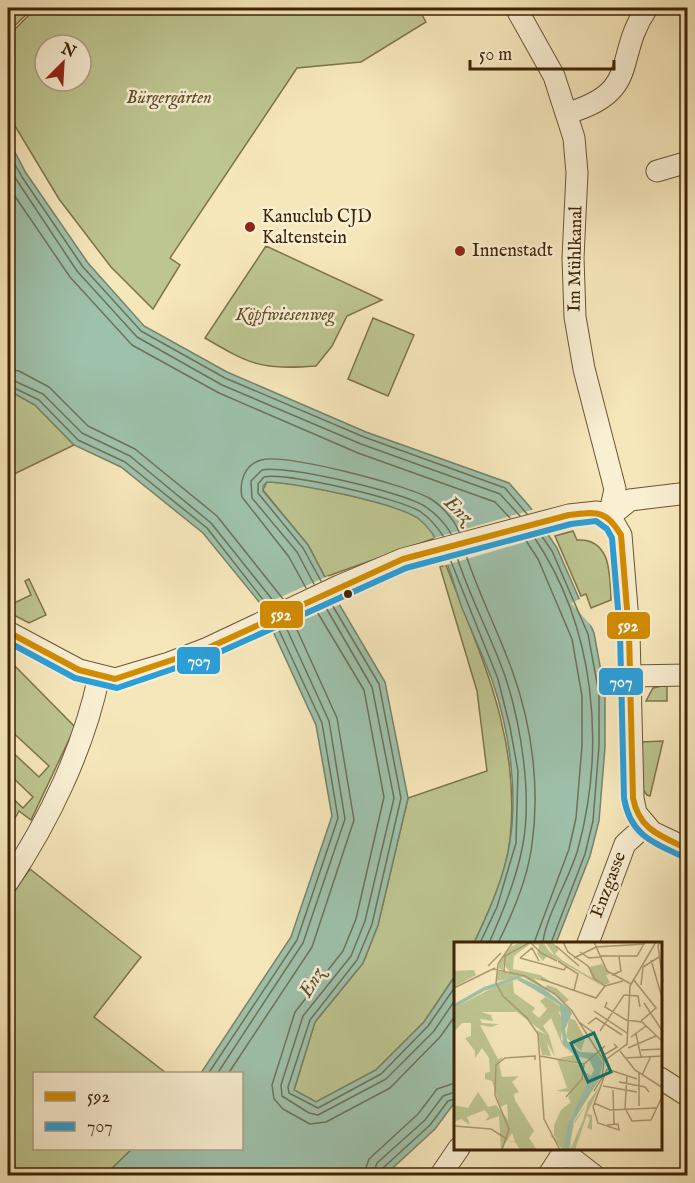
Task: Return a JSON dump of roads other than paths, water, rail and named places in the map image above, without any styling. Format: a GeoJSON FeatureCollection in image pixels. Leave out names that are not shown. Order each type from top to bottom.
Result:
{"type":"FeatureCollection","features":[{"type":"Feature","properties":{"kind":"street","name":"Im Mühlkanal"},"geometry":{"type":"LineString","coordinates":[[516,8],[554,76],[568,113],[565,140],[578,173],[573,258],[575,317],[582,361],[615,489],[609,517]]}},
{"type":"Feature","properties":{"kind":"street"},"geometry":{"type":"LineString","coordinates":[[568,113],[599,102],[614,89],[647,8]]}},
{"type":"Feature","properties":{"kind":"street"},"geometry":{"type":"LineString","coordinates":[[657,171],[687,162]]}},
{"type":"Feature","properties":{"kind":"street"},"geometry":{"type":"LineString","coordinates":[[609,517],[630,500],[687,493]]}},
{"type":"Feature","properties":{"kind":"street"},"geometry":{"type":"LineString","coordinates":[[8,632],[57,660],[99,676],[115,679],[169,663],[208,648],[335,588],[403,560],[546,521],[597,512],[609,517],[621,535],[626,584],[630,676],[631,780],[636,813],[645,826],[663,839],[687,849]]}},
{"type":"Feature","properties":{"kind":"street"},"geometry":{"type":"LineString","coordinates":[[630,676],[687,675]]}},
{"type":"Feature","properties":{"kind":"street"},"geometry":{"type":"LineString","coordinates":[[8,882],[36,836],[72,760],[90,718],[99,676]]}},
{"type":"Feature","properties":{"kind":"street","name":"Enzgasse"},"geometry":{"type":"LineString","coordinates":[[588,942],[625,844],[645,826]]}},
{"type":"Feature","properties":{"kind":"street"},"geometry":{"type":"LineString","coordinates":[[662,1079],[687,1096]]}},
{"type":"Feature","properties":{"kind":"street"},"geometry":{"type":"LineString","coordinates":[[440,1176],[458,1150]]}},
{"type":"Feature","properties":{"kind":"street"},"geometry":{"type":"LineString","coordinates":[[548,1176],[565,1150],[595,1176]]}},
{"type":"Feature","properties":{"kind":"water","name":"Enz"},"geometry":{"type":"Polygon","coordinates":[[[8,139],[26,173],[88,263],[144,326],[227,372],[366,432],[509,483],[530,507],[557,548],[594,633],[605,693],[605,747],[599,821],[590,856],[556,942],[474,942],[496,893],[508,854],[512,821],[512,780],[507,739],[498,699],[436,538],[420,520],[392,507],[300,486],[267,482],[263,486],[263,491],[308,545],[339,604],[385,682],[408,798],[378,925],[363,963],[315,1022],[294,1090],[316,1102],[376,1070],[424,1022],[454,977],[454,1103],[435,1129],[385,1175],[105,1175],[131,1150],[243,1150],[243,1072],[202,1072],[291,937],[332,816],[316,725],[260,603],[203,533],[121,467],[74,445],[35,405],[8,390],[8,139]]]}},
{"type":"Feature","properties":{"kind":"place","name":"Kanuclub CJD Kaltenstein"},"geometry":{"type":"Point","coordinates":[250,227]}},
{"type":"Feature","properties":{"kind":"place","name":"Innenstadt"},"geometry":{"type":"Point","coordinates":[460,251]}},
{"type":"Feature","properties":{"kind":"park label","name":"Bürgergärten"},"geometry":{"type":"Point","coordinates":[169,98]}},
{"type":"Feature","properties":{"kind":"park label","name":"Köpfwiesenweg"},"geometry":{"type":"Point","coordinates":[285,315]}}]}
